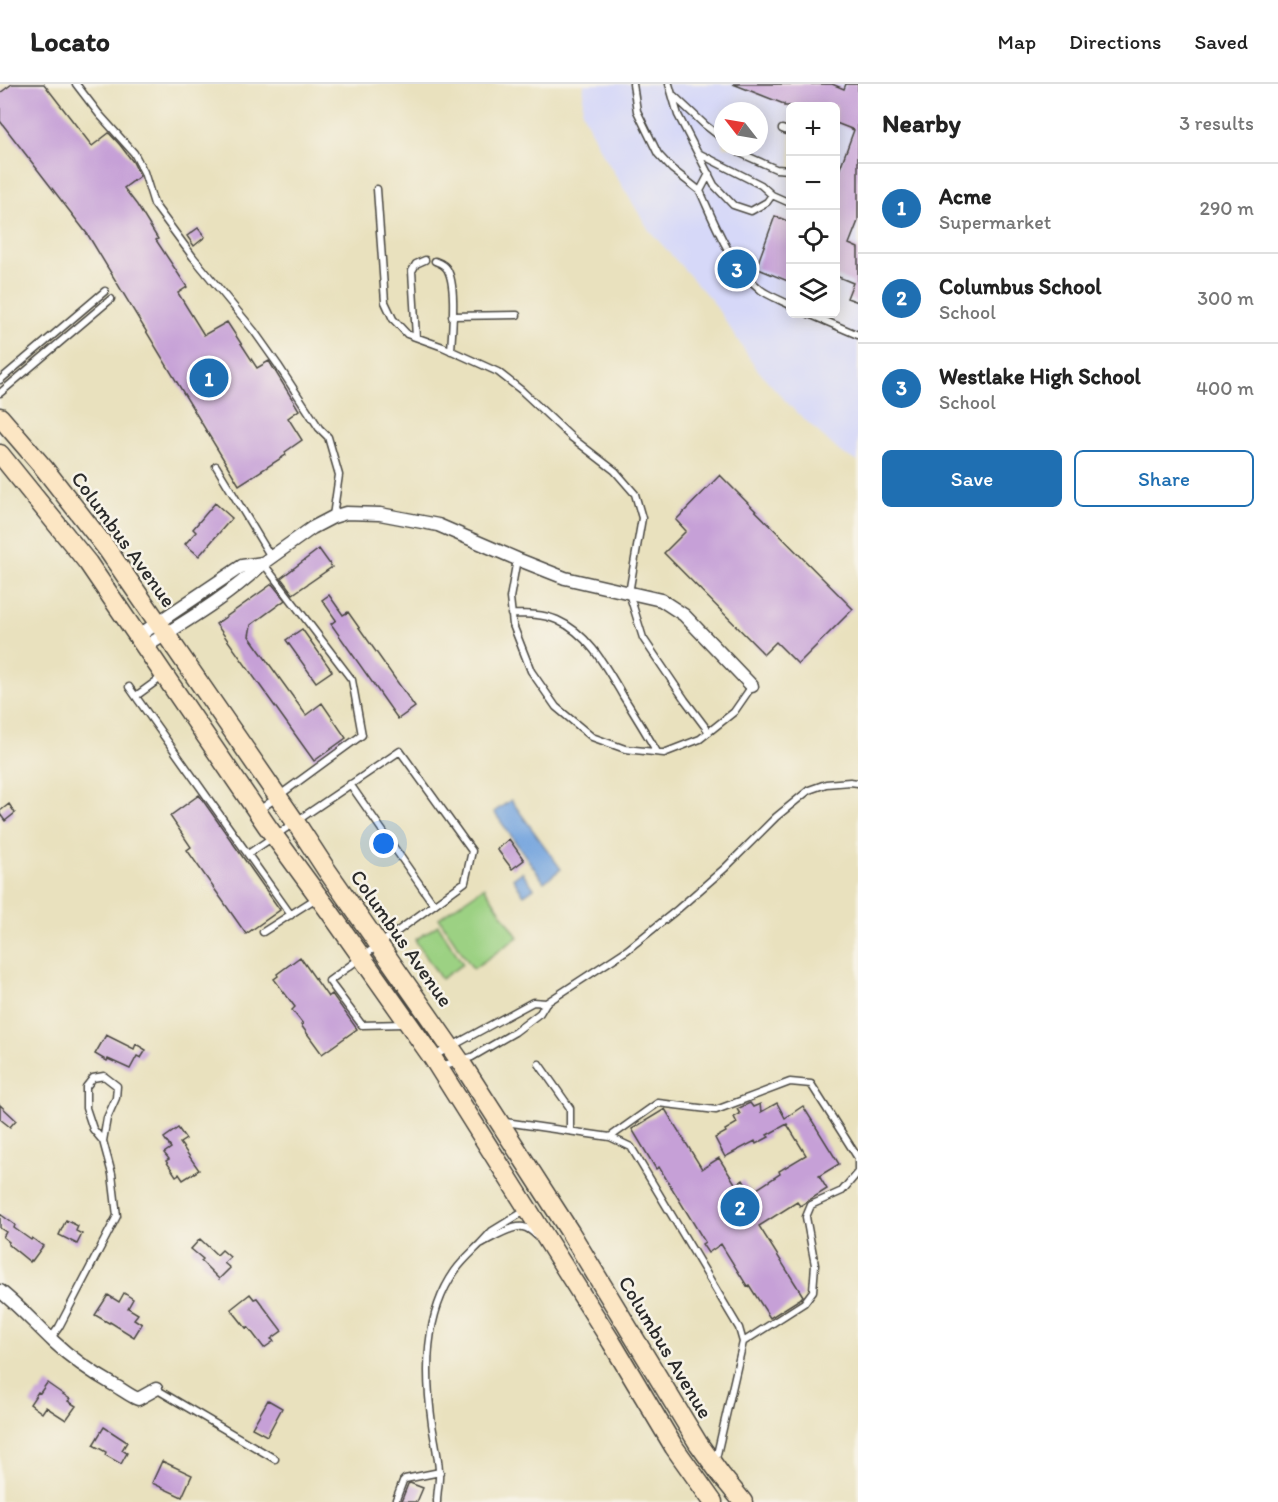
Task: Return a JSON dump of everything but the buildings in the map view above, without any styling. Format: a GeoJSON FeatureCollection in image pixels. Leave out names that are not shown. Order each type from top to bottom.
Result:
{"type":"FeatureCollection","features":[{"type":"Feature","properties":{"kind":"street","name":"Columbus Avenue"},"geometry":{"type":"LineString","coordinates":[[0,417],[43,467],[107,549],[455,1054],[570,1232],[692,1433],[743,1502]]}},
{"type":"Feature","properties":{"kind":"street","name":"Columbus Avenue"},"geometry":{"type":"LineString","coordinates":[[0,454],[88,564],[257,812],[435,1062],[612,1343],[672,1444],[713,1502]]}},
{"type":"Feature","properties":{"kind":"street"},"geometry":{"type":"LineString","coordinates":[[142,642],[162,628],[208,607],[312,528],[346,513],[380,514],[438,525],[565,578],[661,600],[684,615],[752,686]]}},
{"type":"Feature","properties":{"kind":"street"},"geometry":{"type":"LineString","coordinates":[[499,1163],[519,1152]]}},
{"type":"Feature","properties":{"kind":"street"},"geometry":{"type":"LineString","coordinates":[[0,1291],[50,1339],[98,1376],[138,1399],[156,1389]]}},
{"type":"Feature","properties":{"kind":"street"},"geometry":{"type":"LineString","coordinates":[[672,1444],[692,1433]]}},
{"type":"Feature","properties":{"kind":"lane"},"geometry":{"type":"LineString","coordinates":[[76,84],[134,153],[144,171],[154,204],[254,331],[319,428],[328,437],[339,475],[333,517]]}},
{"type":"Feature","properties":{"kind":"lane"},"geometry":{"type":"LineString","coordinates":[[633,84],[638,111],[658,154],[672,169],[700,191],[720,236],[738,266],[762,291],[786,303]]}},
{"type":"Feature","properties":{"kind":"lane"},"geometry":{"type":"LineString","coordinates":[[669,84],[678,115],[714,185],[733,205],[751,212],[767,202],[772,195]]}},
{"type":"Feature","properties":{"kind":"lane"},"geometry":{"type":"LineString","coordinates":[[672,93],[714,132]]}},
{"type":"Feature","properties":{"kind":"lane"},"geometry":{"type":"LineString","coordinates":[[782,129],[786,130]]}},
{"type":"Feature","properties":{"kind":"lane"},"geometry":{"type":"LineString","coordinates":[[698,153],[761,185],[772,195],[786,201]]}},
{"type":"Feature","properties":{"kind":"lane"},"geometry":{"type":"LineString","coordinates":[[747,156],[776,169],[786,170]]}},
{"type":"Feature","properties":{"kind":"lane"},"geometry":{"type":"LineString","coordinates":[[700,191],[709,174]]}},
{"type":"Feature","properties":{"kind":"lane"},"geometry":{"type":"LineString","coordinates":[[377,189],[385,302],[393,319],[407,333],[498,372],[572,437],[615,471],[636,494],[642,518],[629,593],[643,638],[709,732]]}},
{"type":"Feature","properties":{"kind":"lane"},"geometry":{"type":"LineString","coordinates":[[416,337],[412,271],[416,264],[425,260]]}},
{"type":"Feature","properties":{"kind":"lane"},"geometry":{"type":"LineString","coordinates":[[435,261],[442,263],[448,271],[453,290],[451,351]]}},
{"type":"Feature","properties":{"kind":"lane"},"geometry":{"type":"LineString","coordinates":[[0,380],[105,291]]}},
{"type":"Feature","properties":{"kind":"lane"},"geometry":{"type":"LineString","coordinates":[[0,393],[111,299]]}},
{"type":"Feature","properties":{"kind":"lane"},"geometry":{"type":"LineString","coordinates":[[452,316],[517,315]]}},
{"type":"Feature","properties":{"kind":"lane"},"geometry":{"type":"LineString","coordinates":[[818,318],[858,335]]}},
{"type":"Feature","properties":{"kind":"lane"},"geometry":{"type":"LineString","coordinates":[[216,466],[267,560],[352,680],[362,735],[257,812]]}},
{"type":"Feature","properties":{"kind":"lane"},"geometry":{"type":"LineString","coordinates":[[517,559],[510,598],[511,614],[531,671],[556,707],[592,737],[625,749],[664,753],[700,739],[734,712],[752,686]]}},
{"type":"Feature","properties":{"kind":"lane"},"geometry":{"type":"LineString","coordinates":[[511,614],[538,615],[556,620],[577,631],[611,675],[657,752]]}},
{"type":"Feature","properties":{"kind":"lane"},"geometry":{"type":"LineString","coordinates":[[136,696],[165,675]]}},
{"type":"Feature","properties":{"kind":"lane"},"geometry":{"type":"LineString","coordinates":[[129,687],[291,915]]}},
{"type":"Feature","properties":{"kind":"lane"},"geometry":{"type":"LineString","coordinates":[[248,854],[400,751],[472,851],[465,882],[328,981],[362,1025],[408,1024]]}},
{"type":"Feature","properties":{"kind":"lane"},"geometry":{"type":"LineString","coordinates":[[435,1062],[455,1054],[472,1057],[516,1032],[540,1013],[546,1003],[627,950],[669,916],[725,868],[776,817],[809,790],[826,784],[858,783]]}},
{"type":"Feature","properties":{"kind":"lane"},"geometry":{"type":"LineString","coordinates":[[350,784],[434,905]]}},
{"type":"Feature","properties":{"kind":"lane"},"geometry":{"type":"LineString","coordinates":[[263,932],[319,897]]}},
{"type":"Feature","properties":{"kind":"lane"},"geometry":{"type":"LineString","coordinates":[[435,1062],[455,1054],[533,1002],[546,1003]]}},
{"type":"Feature","properties":{"kind":"lane"},"geometry":{"type":"LineString","coordinates":[[539,1064],[570,1108],[570,1131]]}},
{"type":"Feature","properties":{"kind":"lane"},"geometry":{"type":"LineString","coordinates":[[50,1339],[59,1327],[117,1216],[112,1174],[104,1141],[107,1118],[116,1098],[117,1086],[104,1076],[93,1078],[86,1087],[86,1108],[93,1129],[104,1141]]}},
{"type":"Feature","properties":{"kind":"lane"},"geometry":{"type":"LineString","coordinates":[[610,1137],[657,1103],[716,1110],[790,1082],[811,1084],[858,1158],[858,1172],[842,1191],[811,1205],[806,1217],[815,1265],[813,1291],[804,1303],[743,1342]]}},
{"type":"Feature","properties":{"kind":"lane"},"geometry":{"type":"LineString","coordinates":[[499,1121],[610,1137],[631,1147],[739,1328],[743,1342],[715,1466]]}},
{"type":"Feature","properties":{"kind":"lane"},"geometry":{"type":"LineString","coordinates":[[437,1502],[440,1472],[432,1422],[428,1372],[430,1339],[440,1297],[462,1261],[492,1231],[528,1209]]}},
{"type":"Feature","properties":{"kind":"lane"},"geometry":{"type":"LineString","coordinates":[[480,1244],[520,1226],[528,1229],[552,1247]]}},
{"type":"Feature","properties":{"kind":"lane"},"geometry":{"type":"LineString","coordinates":[[156,1389],[275,1459]]}},
{"type":"Feature","properties":{"kind":"lane"},"geometry":{"type":"LineString","coordinates":[[395,1502],[405,1479],[440,1472]]}},
{"type":"Feature","properties":{"kind":"shaded area"},"geometry":{"type":"Polygon","coordinates":[[[584,84],[858,84],[858,462],[840,452],[790,406],[756,368],[713,302],[649,230],[599,148],[582,112],[584,84]]]}},
{"type":"Feature","properties":{"kind":"green space"},"geometry":{"type":"Polygon","coordinates":[[[484,887],[518,937],[473,969],[439,918],[484,887]]]}},
{"type":"Feature","properties":{"kind":"green space"},"geometry":{"type":"Polygon","coordinates":[[[438,925],[463,964],[441,979],[415,940],[438,925]]]}},
{"type":"Feature","properties":{"kind":"water"},"geometry":{"type":"Polygon","coordinates":[[[511,800],[561,869],[544,882],[494,812],[511,800]]]}},
{"type":"Feature","properties":{"kind":"water"},"geometry":{"type":"Polygon","coordinates":[[[522,872],[534,888],[524,895],[513,879],[522,872]]]}},
{"type":"Feature","properties":{"kind":"place","name":"Westlake High School"},"geometry":{"type":"Point","coordinates":[737,269]}},
{"type":"Feature","properties":{"kind":"place","name":"Acme"},"geometry":{"type":"Point","coordinates":[209,378]}},
{"type":"Feature","properties":{"kind":"place","name":"Columbus School"},"geometry":{"type":"Point","coordinates":[740,1207]}}]}
